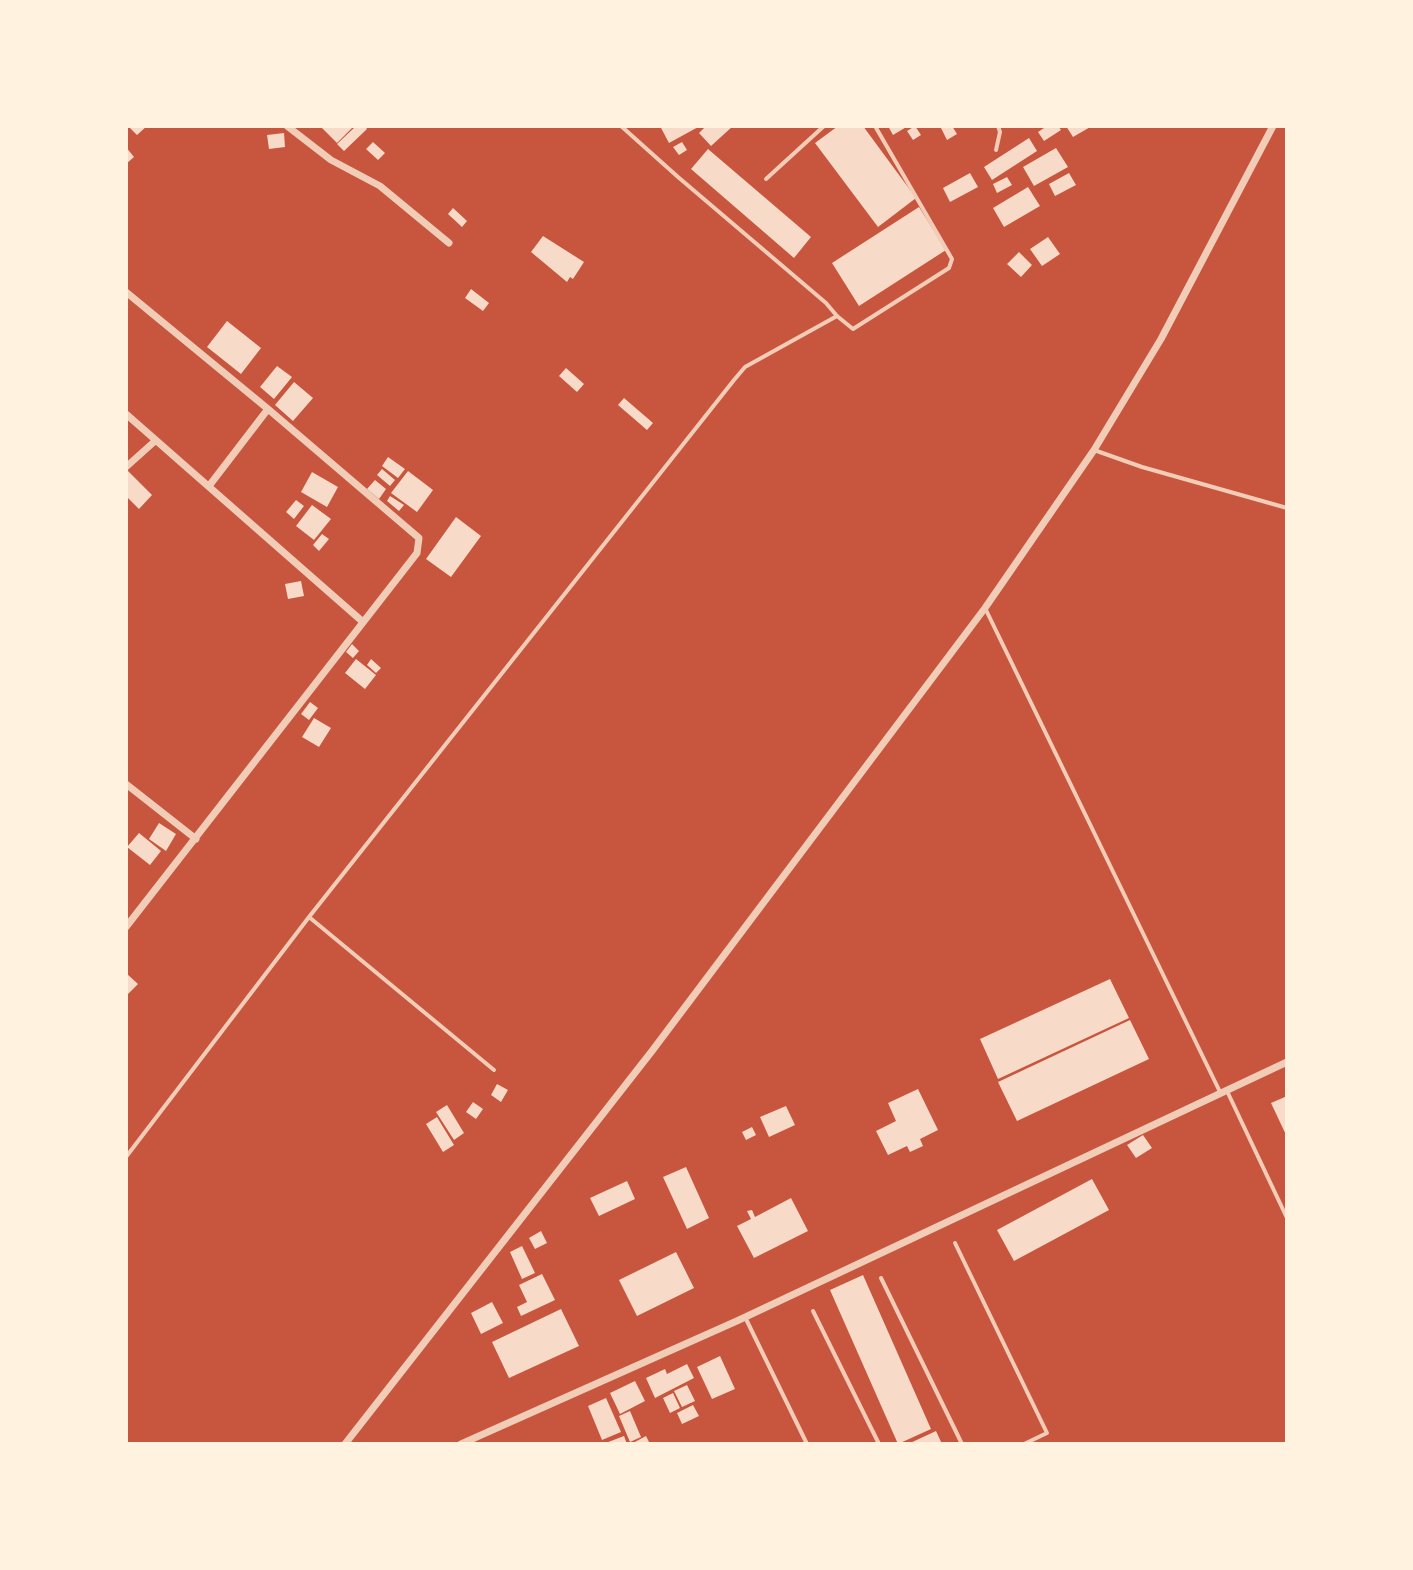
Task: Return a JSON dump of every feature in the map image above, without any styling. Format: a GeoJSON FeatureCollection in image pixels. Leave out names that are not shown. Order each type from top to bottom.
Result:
{"type":"FeatureCollection","features":[{"type":"Feature","properties":{"kind":"street"},"geometry":{"type":"LineString","coordinates":[[287,126],[331,160],[380,186],[449,243]]}},
{"type":"Feature","properties":{"kind":"street"},"geometry":{"type":"LineString","coordinates":[[345,1444],[652,1051],[985,608],[1094,450],[1161,339],[1273,126]]}},
{"type":"Feature","properties":{"kind":"street"},"geometry":{"type":"LineString","coordinates":[[126,292],[419,538],[417,553],[196,839],[129,917],[126,927]]}},
{"type":"Feature","properties":{"kind":"street"},"geometry":{"type":"LineString","coordinates":[[209,486],[268,409]]}},
{"type":"Feature","properties":{"kind":"street"},"geometry":{"type":"LineString","coordinates":[[126,414],[363,622]]}},
{"type":"Feature","properties":{"kind":"street"},"geometry":{"type":"LineString","coordinates":[[126,467],[155,441]]}},
{"type":"Feature","properties":{"kind":"street"},"geometry":{"type":"LineString","coordinates":[[126,784],[196,839]]}},
{"type":"Feature","properties":{"kind":"street"},"geometry":{"type":"LineString","coordinates":[[461,1444],[745,1317],[1287,1062]]}},
{"type":"Feature","properties":{"kind":"lane"},"geometry":{"type":"LineString","coordinates":[[621,126],[853,329],[952,265],[952,259],[875,126]]}},
{"type":"Feature","properties":{"kind":"lane"},"geometry":{"type":"LineString","coordinates":[[766,179],[824,126]]}},
{"type":"Feature","properties":{"kind":"lane"},"geometry":{"type":"LineString","coordinates":[[996,150],[1000,132],[998,126]]}},
{"type":"Feature","properties":{"kind":"lane"},"geometry":{"type":"LineString","coordinates":[[126,1157],[309,917],[745,367],[837,316]]}},
{"type":"Feature","properties":{"kind":"lane"},"geometry":{"type":"LineString","coordinates":[[1094,450],[1142,467],[1287,508]]}},
{"type":"Feature","properties":{"kind":"lane"},"geometry":{"type":"LineString","coordinates":[[985,608],[1287,1218]]}},
{"type":"Feature","properties":{"kind":"lane"},"geometry":{"type":"LineString","coordinates":[[309,917],[494,1070]]}},
{"type":"Feature","properties":{"kind":"lane"},"geometry":{"type":"LineString","coordinates":[[955,1243],[1047,1433],[1024,1444]]}},
{"type":"Feature","properties":{"kind":"lane"},"geometry":{"type":"LineString","coordinates":[[881,1278],[962,1444]]}},
{"type":"Feature","properties":{"kind":"lane"},"geometry":{"type":"LineString","coordinates":[[813,1311],[879,1444]]}},
{"type":"Feature","properties":{"kind":"lane"},"geometry":{"type":"LineString","coordinates":[[745,1317],[807,1444]]}},
{"type":"Feature","properties":{"kind":"building"},"geometry":{"type":"Polygon","coordinates":[[[128,126],[147,126],[137,135],[128,126]]]}},
{"type":"Feature","properties":{"kind":"building"},"geometry":{"type":"Polygon","coordinates":[[[320,126],[354,126],[337,143],[320,126]]]}},
{"type":"Feature","properties":{"kind":"building"},"geometry":{"type":"Polygon","coordinates":[[[356,126],[367,129],[344,151],[337,144],[356,126]]]}},
{"type":"Feature","properties":{"kind":"building"},"geometry":{"type":"Polygon","coordinates":[[[660,126],[700,126],[669,143],[660,126]]]}},
{"type":"Feature","properties":{"kind":"building"},"geometry":{"type":"Polygon","coordinates":[[[706,126],[733,126],[711,146],[699,133],[706,126]]]}},
{"type":"Feature","properties":{"kind":"building"},"geometry":{"type":"Polygon","coordinates":[[[838,126],[863,126],[916,198],[878,227],[815,143],[838,126]]]}},
{"type":"Feature","properties":{"kind":"building"},"geometry":{"type":"Polygon","coordinates":[[[888,126],[908,126],[893,135],[888,126]]]}},
{"type":"Feature","properties":{"kind":"building"},"geometry":{"type":"Polygon","coordinates":[[[915,126],[921,135],[913,140],[907,131],[915,126]]]}},
{"type":"Feature","properties":{"kind":"building"},"geometry":{"type":"Polygon","coordinates":[[[940,126],[952,126],[957,134],[947,140],[940,126]]]}},
{"type":"Feature","properties":{"kind":"building"},"geometry":{"type":"Polygon","coordinates":[[[1047,126],[1058,126],[1061,130],[1044,141],[1038,132],[1047,126]]]}},
{"type":"Feature","properties":{"kind":"building"},"geometry":{"type":"Polygon","coordinates":[[[1066,126],[1092,126],[1073,137],[1066,126]]]}},
{"type":"Feature","properties":{"kind":"building"},"geometry":{"type":"Polygon","coordinates":[[[284,133],[285,147],[269,149],[267,135],[284,133]]]}},
{"type":"Feature","properties":{"kind":"building"},"geometry":{"type":"Polygon","coordinates":[[[1029,138],[1037,151],[992,180],[984,167],[1029,138]]]}},
{"type":"Feature","properties":{"kind":"building"},"geometry":{"type":"Polygon","coordinates":[[[373,142],[385,153],[378,160],[366,149],[373,142]]]}},
{"type":"Feature","properties":{"kind":"building"},"geometry":{"type":"Polygon","coordinates":[[[682,142],[687,150],[679,155],[673,147],[682,142]]]}},
{"type":"Feature","properties":{"kind":"building"},"geometry":{"type":"Polygon","coordinates":[[[126,147],[134,157],[126,164],[126,147]]]}},
{"type":"Feature","properties":{"kind":"building"},"geometry":{"type":"Polygon","coordinates":[[[1056,148],[1068,167],[1034,186],[1023,167],[1056,148]]]}},
{"type":"Feature","properties":{"kind":"building"},"geometry":{"type":"Polygon","coordinates":[[[708,149],[811,237],[794,258],[691,169],[708,149]]]}},
{"type":"Feature","properties":{"kind":"building"},"geometry":{"type":"Polygon","coordinates":[[[970,173],[978,187],[950,202],[943,188],[970,173]]]}},
{"type":"Feature","properties":{"kind":"building"},"geometry":{"type":"Polygon","coordinates":[[[1069,173],[1076,185],[1055,196],[1049,184],[1069,173]]]}},
{"type":"Feature","properties":{"kind":"building"},"geometry":{"type":"Polygon","coordinates":[[[1007,177],[1012,185],[997,193],[993,184],[1007,177]]]}},
{"type":"Feature","properties":{"kind":"building"},"geometry":{"type":"Polygon","coordinates":[[[1028,187],[1040,206],[1004,227],[993,208],[1028,187]]]}},
{"type":"Feature","properties":{"kind":"building"},"geometry":{"type":"Polygon","coordinates":[[[919,207],[946,250],[859,306],[832,263],[919,207]]]}},
{"type":"Feature","properties":{"kind":"building"},"geometry":{"type":"Polygon","coordinates":[[[453,208],[467,221],[462,227],[448,214],[453,208]]]}},
{"type":"Feature","properties":{"kind":"building"},"geometry":{"type":"Polygon","coordinates":[[[543,236],[584,262],[573,279],[570,277],[567,282],[531,252],[543,236]]]}},
{"type":"Feature","properties":{"kind":"building"},"geometry":{"type":"Polygon","coordinates":[[[1048,237],[1060,254],[1042,266],[1030,249],[1048,237]]]}},
{"type":"Feature","properties":{"kind":"building"},"geometry":{"type":"Polygon","coordinates":[[[1019,252],[1032,265],[1021,277],[1007,264],[1019,252]]]}},
{"type":"Feature","properties":{"kind":"building"},"geometry":{"type":"Polygon","coordinates":[[[471,289],[489,303],[483,311],[465,298],[471,289]]]}},
{"type":"Feature","properties":{"kind":"building"},"geometry":{"type":"Polygon","coordinates":[[[227,321],[261,348],[241,374],[207,347],[227,321]]]}},
{"type":"Feature","properties":{"kind":"building"},"geometry":{"type":"Polygon","coordinates":[[[277,366],[292,377],[274,399],[260,387],[277,366]]]}},
{"type":"Feature","properties":{"kind":"building"},"geometry":{"type":"Polygon","coordinates":[[[566,368],[584,384],[577,392],[559,376],[566,368]]]}},
{"type":"Feature","properties":{"kind":"building"},"geometry":{"type":"Polygon","coordinates":[[[294,382],[313,398],[293,421],[275,405],[294,382]]]}},
{"type":"Feature","properties":{"kind":"building"},"geometry":{"type":"Polygon","coordinates":[[[624,398],[653,423],[647,430],[618,405],[624,398]]]}},
{"type":"Feature","properties":{"kind":"building"},"geometry":{"type":"Polygon","coordinates":[[[388,457],[405,469],[398,478],[382,466],[388,457]]]}},
{"type":"Feature","properties":{"kind":"building"},"geometry":{"type":"Polygon","coordinates":[[[126,469],[152,495],[139,509],[126,496],[126,469]]]}},
{"type":"Feature","properties":{"kind":"building"},"geometry":{"type":"Polygon","coordinates":[[[382,469],[395,480],[390,486],[377,475],[382,469]]]}},
{"type":"Feature","properties":{"kind":"building"},"geometry":{"type":"Polygon","coordinates":[[[408,471],[433,490],[417,512],[391,493],[408,471]]]}},
{"type":"Feature","properties":{"kind":"building"},"geometry":{"type":"Polygon","coordinates":[[[312,472],[338,487],[327,507],[301,492],[312,472]]]}},
{"type":"Feature","properties":{"kind":"building"},"geometry":{"type":"Polygon","coordinates":[[[375,480],[386,489],[379,499],[367,489],[375,480]]]}},
{"type":"Feature","properties":{"kind":"building"},"geometry":{"type":"Polygon","coordinates":[[[390,496],[404,505],[399,511],[387,501],[390,496]]]}},
{"type":"Feature","properties":{"kind":"building"},"geometry":{"type":"Polygon","coordinates":[[[296,500],[304,506],[294,519],[286,512],[296,500]]]}},
{"type":"Feature","properties":{"kind":"building"},"geometry":{"type":"Polygon","coordinates":[[[312,505],[331,519],[314,540],[296,526],[312,505]]]}},
{"type":"Feature","properties":{"kind":"building"},"geometry":{"type":"Polygon","coordinates":[[[456,517],[481,536],[451,577],[426,559],[456,517]]]}},
{"type":"Feature","properties":{"kind":"building"},"geometry":{"type":"Polygon","coordinates":[[[322,534],[329,539],[319,551],[313,545],[322,534]]]}},
{"type":"Feature","properties":{"kind":"building"},"geometry":{"type":"Polygon","coordinates":[[[301,581],[304,596],[288,599],[285,584],[301,581]]]}},
{"type":"Feature","properties":{"kind":"building"},"geometry":{"type":"Polygon","coordinates":[[[352,644],[359,651],[353,658],[346,652],[352,644]]]}},
{"type":"Feature","properties":{"kind":"building"},"geometry":{"type":"Polygon","coordinates":[[[356,659],[376,675],[365,689],[345,673],[356,659]]]}},
{"type":"Feature","properties":{"kind":"building"},"geometry":{"type":"Polygon","coordinates":[[[371,659],[381,668],[376,673],[367,665],[371,659]]]}},
{"type":"Feature","properties":{"kind":"building"},"geometry":{"type":"Polygon","coordinates":[[[310,702],[318,708],[309,720],[301,714],[310,702]]]}},
{"type":"Feature","properties":{"kind":"building"},"geometry":{"type":"Polygon","coordinates":[[[314,718],[331,728],[319,747],[302,737],[314,718]]]}},
{"type":"Feature","properties":{"kind":"building"},"geometry":{"type":"Polygon","coordinates":[[[159,823],[176,834],[166,851],[149,839],[159,823]]]}},
{"type":"Feature","properties":{"kind":"building"},"geometry":{"type":"Polygon","coordinates":[[[139,833],[161,851],[150,865],[127,847],[139,833]]]}},
{"type":"Feature","properties":{"kind":"building"},"geometry":{"type":"Polygon","coordinates":[[[126,973],[138,984],[126,996],[126,973]]]}},
{"type":"Feature","properties":{"kind":"building"},"geometry":{"type":"Polygon","coordinates":[[[1110,979],[1129,1018],[998,1079],[980,1039],[1110,979]]]}},
{"type":"Feature","properties":{"kind":"building"},"geometry":{"type":"Polygon","coordinates":[[[1130,1020],[1149,1059],[1017,1121],[998,1082],[1130,1020]]]}},
{"type":"Feature","properties":{"kind":"building"},"geometry":{"type":"Polygon","coordinates":[[[497,1084],[508,1090],[501,1102],[491,1095],[497,1084]]]}},
{"type":"Feature","properties":{"kind":"building"},"geometry":{"type":"Polygon","coordinates":[[[918,1089],[938,1130],[920,1139],[923,1146],[910,1152],[907,1146],[888,1155],[876,1131],[896,1121],[888,1103],[918,1089]]]}},
{"type":"Feature","properties":{"kind":"building"},"geometry":{"type":"Polygon","coordinates":[[[1287,1096],[1287,1137],[1271,1103],[1287,1096]]]}},
{"type":"Feature","properties":{"kind":"building"},"geometry":{"type":"Polygon","coordinates":[[[473,1102],[483,1109],[476,1119],[466,1112],[473,1102]]]}},
{"type":"Feature","properties":{"kind":"building"},"geometry":{"type":"Polygon","coordinates":[[[447,1105],[464,1133],[454,1140],[436,1112],[447,1105]]]}},
{"type":"Feature","properties":{"kind":"building"},"geometry":{"type":"Polygon","coordinates":[[[786,1106],[795,1125],[769,1137],[760,1117],[786,1106]]]}},
{"type":"Feature","properties":{"kind":"building"},"geometry":{"type":"Polygon","coordinates":[[[437,1117],[454,1145],[443,1152],[426,1124],[437,1117]]]}},
{"type":"Feature","properties":{"kind":"building"},"geometry":{"type":"Polygon","coordinates":[[[752,1127],[756,1135],[746,1140],[742,1132],[752,1127]]]}},
{"type":"Feature","properties":{"kind":"building"},"geometry":{"type":"Polygon","coordinates":[[[1143,1135],[1152,1148],[1136,1158],[1127,1145],[1143,1135]]]}},
{"type":"Feature","properties":{"kind":"building"},"geometry":{"type":"Polygon","coordinates":[[[686,1167],[709,1218],[687,1229],[663,1177],[686,1167]]]}},
{"type":"Feature","properties":{"kind":"building"},"geometry":{"type":"Polygon","coordinates":[[[1092,1179],[1109,1210],[1014,1261],[997,1230],[1092,1179]]]}},
{"type":"Feature","properties":{"kind":"building"},"geometry":{"type":"Polygon","coordinates":[[[627,1181],[635,1199],[599,1216],[590,1198],[627,1181]]]}},
{"type":"Feature","properties":{"kind":"building"},"geometry":{"type":"Polygon","coordinates":[[[791,1198],[808,1231],[754,1258],[737,1226],[751,1219],[747,1211],[752,1210],[755,1217],[791,1198]]]}},
{"type":"Feature","properties":{"kind":"building"},"geometry":{"type":"Polygon","coordinates":[[[541,1231],[547,1243],[535,1249],[529,1238],[541,1231]]]}},
{"type":"Feature","properties":{"kind":"building"},"geometry":{"type":"Polygon","coordinates":[[[522,1246],[535,1273],[522,1279],[510,1252],[522,1246]]]}},
{"type":"Feature","properties":{"kind":"building"},"geometry":{"type":"Polygon","coordinates":[[[676,1252],[694,1288],[637,1316],[619,1280],[676,1252]]]}},
{"type":"Feature","properties":{"kind":"building"},"geometry":{"type":"Polygon","coordinates":[[[542,1274],[555,1300],[521,1316],[517,1307],[527,1302],[519,1285],[542,1274]]]}},
{"type":"Feature","properties":{"kind":"building"},"geometry":{"type":"Polygon","coordinates":[[[863,1275],[931,1429],[898,1444],[830,1290],[863,1275]]]}},
{"type":"Feature","properties":{"kind":"building"},"geometry":{"type":"Polygon","coordinates":[[[492,1302],[503,1323],[481,1334],[471,1313],[492,1302]]]}},
{"type":"Feature","properties":{"kind":"building"},"geometry":{"type":"Polygon","coordinates":[[[561,1309],[579,1346],[509,1378],[492,1342],[561,1309]]]}},
{"type":"Feature","properties":{"kind":"building"},"geometry":{"type":"Polygon","coordinates":[[[720,1356],[735,1389],[712,1399],[697,1367],[720,1356]]]}},
{"type":"Feature","properties":{"kind":"building"},"geometry":{"type":"Polygon","coordinates":[[[687,1364],[694,1378],[655,1398],[646,1378],[665,1369],[667,1374],[687,1364]]]}},
{"type":"Feature","properties":{"kind":"building"},"geometry":{"type":"Polygon","coordinates":[[[635,1381],[645,1401],[620,1414],[610,1393],[635,1381]]]}},
{"type":"Feature","properties":{"kind":"building"},"geometry":{"type":"Polygon","coordinates":[[[687,1385],[695,1401],[682,1407],[674,1391],[687,1385]]]}},
{"type":"Feature","properties":{"kind":"building"},"geometry":{"type":"Polygon","coordinates":[[[673,1393],[680,1408],[670,1413],[663,1398],[673,1393]]]}},
{"type":"Feature","properties":{"kind":"building"},"geometry":{"type":"Polygon","coordinates":[[[606,1398],[621,1432],[602,1440],[588,1406],[606,1398]]]}},
{"type":"Feature","properties":{"kind":"building"},"geometry":{"type":"Polygon","coordinates":[[[693,1405],[699,1416],[682,1424],[677,1413],[693,1405]]]}},
{"type":"Feature","properties":{"kind":"building"},"geometry":{"type":"Polygon","coordinates":[[[630,1411],[641,1437],[630,1442],[619,1416],[630,1411]]]}},
{"type":"Feature","properties":{"kind":"building"},"geometry":{"type":"Polygon","coordinates":[[[936,1431],[942,1444],[908,1444],[936,1431]]]}},
{"type":"Feature","properties":{"kind":"building"},"geometry":{"type":"Polygon","coordinates":[[[624,1436],[627,1444],[603,1444],[624,1436]]]}},
{"type":"Feature","properties":{"kind":"building"},"geometry":{"type":"Polygon","coordinates":[[[646,1436],[650,1444],[631,1444],[646,1436]]]}}]}
